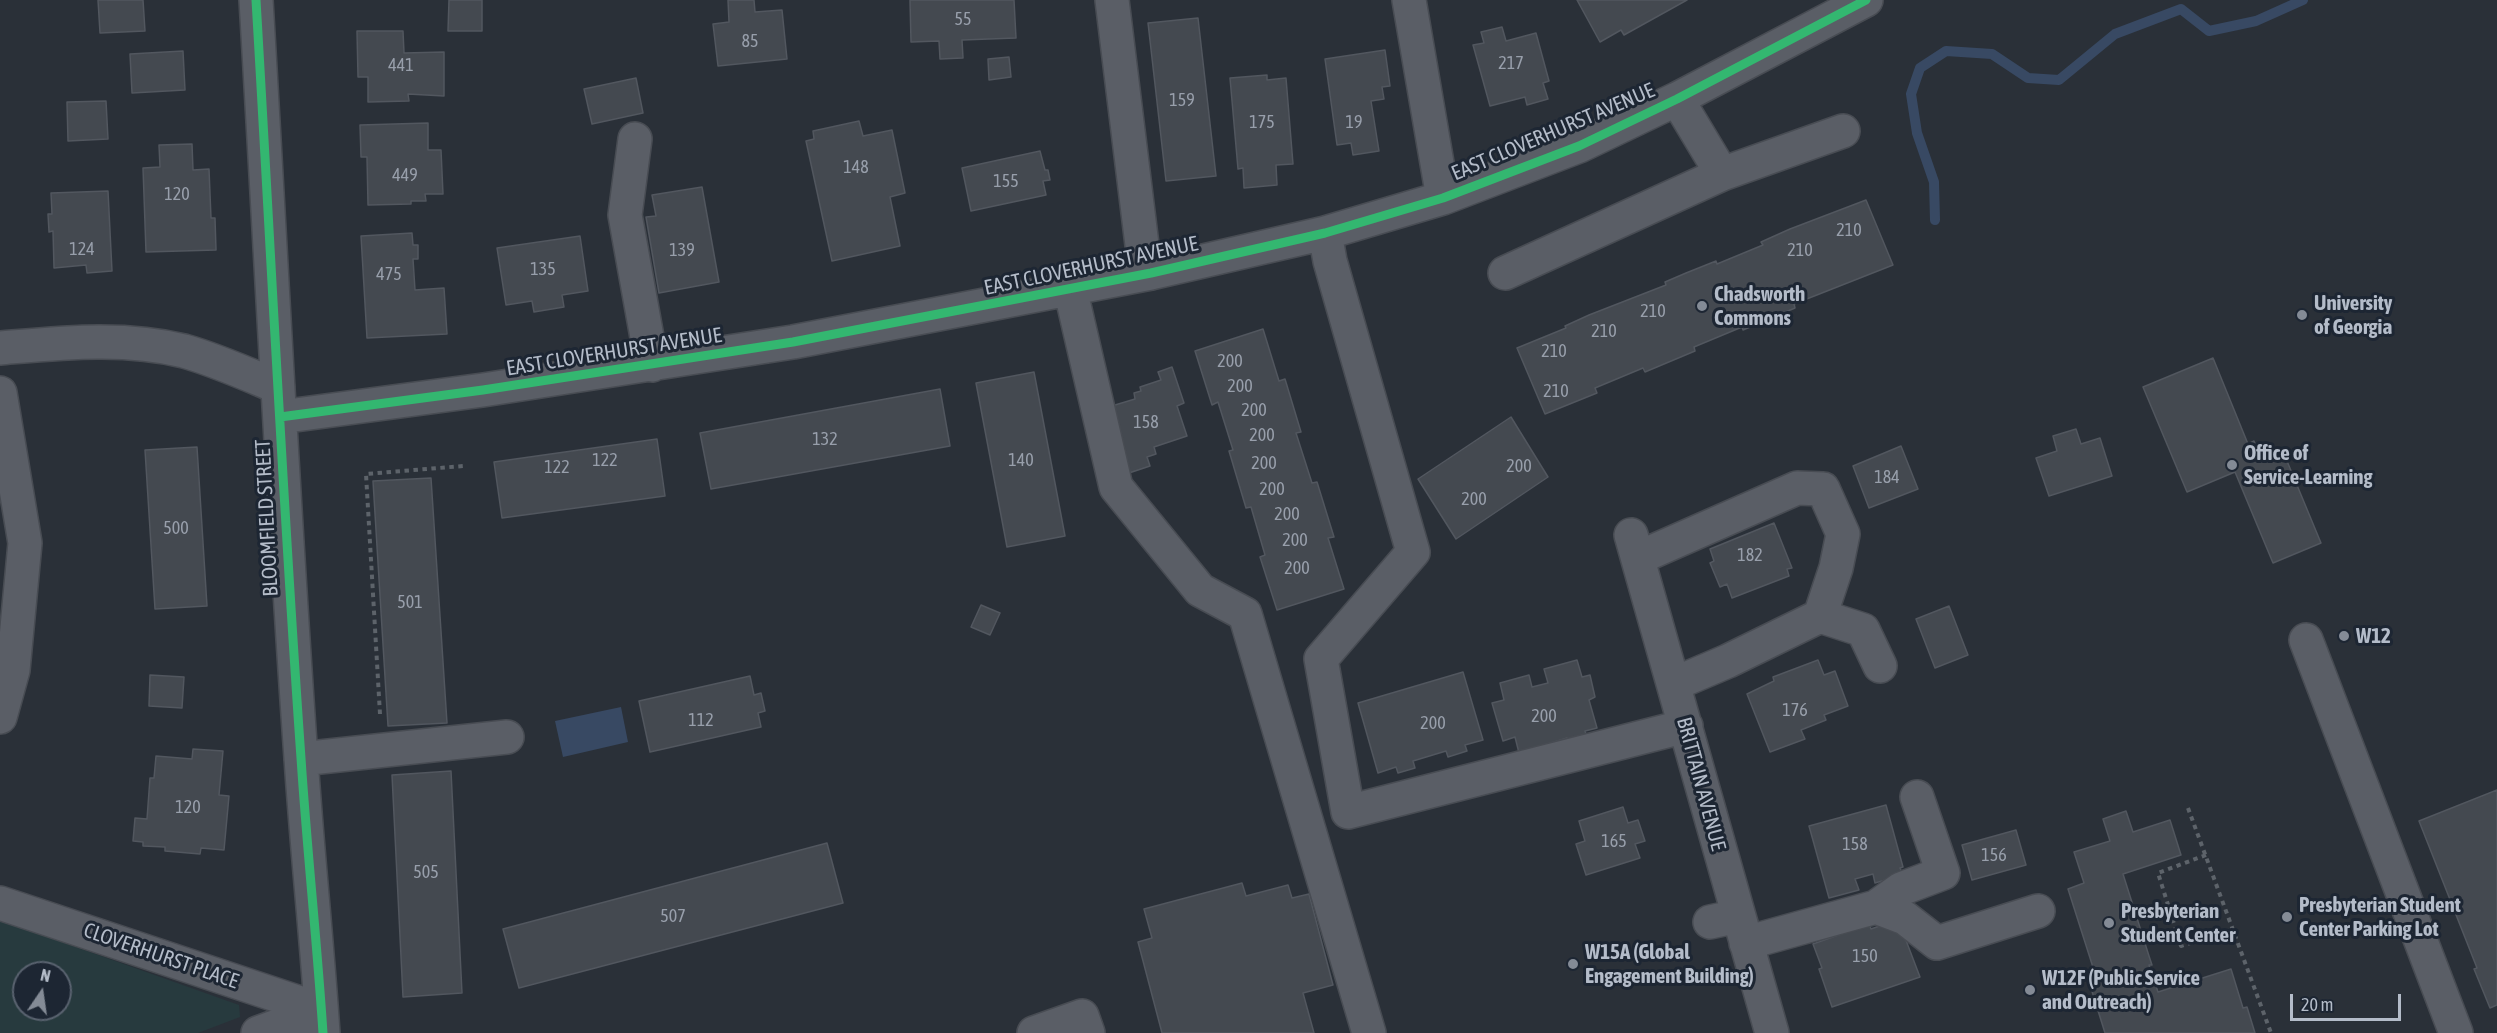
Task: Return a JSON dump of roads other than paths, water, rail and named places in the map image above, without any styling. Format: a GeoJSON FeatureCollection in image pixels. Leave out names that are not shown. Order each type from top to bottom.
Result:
{"type":"FeatureCollection","features":[{"type":"Feature","properties":{"kind":"street","name":"BLOOMFIELD STREET"},"geometry":{"type":"LineString","coordinates":[[256,0],[301,759],[322,1022]]}},
{"type":"Feature","properties":{"kind":"street"},"geometry":{"type":"LineString","coordinates":[[1112,0],[1142,245],[1151,273]]}},
{"type":"Feature","properties":{"kind":"street"},"geometry":{"type":"LineString","coordinates":[[1409,0],[1443,198]]}},
{"type":"Feature","properties":{"kind":"street","name":"EAST CLOVERHURST AVENUE"},"geometry":{"type":"LineString","coordinates":[[279,402],[320,414],[652,365],[902,322],[1151,273],[1325,233],[1443,198],[1580,146],[1677,99],[1866,0]]}},
{"type":"Feature","properties":{"kind":"street"},"geometry":{"type":"LineString","coordinates":[[1677,99],[1722,174]]}},
{"type":"Feature","properties":{"kind":"street"},"geometry":{"type":"LineString","coordinates":[[1504,273],[1722,174],[1844,131]]}},
{"type":"Feature","properties":{"kind":"street"},"geometry":{"type":"LineString","coordinates":[[635,139],[625,215],[652,365]]}},
{"type":"Feature","properties":{"kind":"street"},"geometry":{"type":"LineString","coordinates":[[1325,233],[1330,261],[1413,552],[1321,659],[1348,812],[1686,726]]}},
{"type":"Feature","properties":{"kind":"street"},"geometry":{"type":"LineString","coordinates":[[1070,288],[1116,488],[1200,590],[1245,614],[1369,1033]]}},
{"type":"Feature","properties":{"kind":"street"},"geometry":{"type":"LineString","coordinates":[[0,348],[70,343],[140,344],[183,351],[234,368],[279,402]]}},
{"type":"Feature","properties":{"kind":"street"},"geometry":{"type":"LineString","coordinates":[[0,393],[25,543],[13,670],[0,717]]}},
{"type":"Feature","properties":{"kind":"street","name":"BRITTAIN AVENUE"},"geometry":{"type":"LineString","coordinates":[[1772,1033],[1731,927],[1686,726],[1635,547],[1797,488],[1823,489],[1843,534],[1836,568],[1820,616]]}},
{"type":"Feature","properties":{"kind":"street"},"geometry":{"type":"LineString","coordinates":[[1674,684],[1728,661],[1820,616],[1863,630],[1880,666]]}},
{"type":"Feature","properties":{"kind":"street"},"geometry":{"type":"LineString","coordinates":[[2306,640],[2456,1033]]}},
{"type":"Feature","properties":{"kind":"street"},"geometry":{"type":"LineString","coordinates":[[301,759],[507,737]]}},
{"type":"Feature","properties":{"kind":"street"},"geometry":{"type":"LineString","coordinates":[[1731,927],[1876,907],[1901,889],[1943,873],[1917,797]]}},
{"type":"Feature","properties":{"kind":"street","name":"CLOVERHURST PLACE"},"geometry":{"type":"LineString","coordinates":[[0,903],[322,1022]]}},
{"type":"Feature","properties":{"kind":"street"},"geometry":{"type":"LineString","coordinates":[[1876,907],[1905,918],[1937,943],[2038,911]]}},
{"type":"Feature","properties":{"kind":"street"},"geometry":{"type":"LineString","coordinates":[[1034,1033],[1082,1016],[1088,1033]]}},
{"type":"Feature","properties":{"kind":"street"},"geometry":{"type":"LineString","coordinates":[[258,1033],[322,1022]]}},
{"type":"Feature","properties":{"kind":"water"},"geometry":{"type":"Polygon","coordinates":[[[621,707],[628,742],[563,757],[555,721],[621,707]]]}},
{"type":"Feature","properties":{"kind":"waterway"},"geometry":{"type":"LineString","coordinates":[[1935,220],[1934,182],[1917,133],[1911,94],[1920,68],[1946,51],[1992,54],[2028,78],[2059,80],[2115,34],[2181,9],[2209,31],[2256,21],[2303,0]]}},
{"type":"Feature","properties":{"kind":"place","name":"Chadsworth Commons"},"geometry":{"type":"Point","coordinates":[1702,306]}},
{"type":"Feature","properties":{"kind":"place","name":"University of Georgia"},"geometry":{"type":"Point","coordinates":[2302,315]}},
{"type":"Feature","properties":{"kind":"place","name":"Office of Service-Learning"},"geometry":{"type":"Point","coordinates":[2232,465]}},
{"type":"Feature","properties":{"kind":"place","name":"W12"},"geometry":{"type":"Point","coordinates":[2344,636]}},
{"type":"Feature","properties":{"kind":"place","name":"Presbyterian Student Center Parking Lot"},"geometry":{"type":"Point","coordinates":[2287,917]}},
{"type":"Feature","properties":{"kind":"place","name":"Presbyterian Student Center"},"geometry":{"type":"Point","coordinates":[2109,923]}},
{"type":"Feature","properties":{"kind":"place","name":"W15A (Global Engagement Building)"},"geometry":{"type":"Point","coordinates":[1573,964]}},
{"type":"Feature","properties":{"kind":"place","name":"W12F (Public Service and Outreach)"},"geometry":{"type":"Point","coordinates":[2030,990]}}]}
